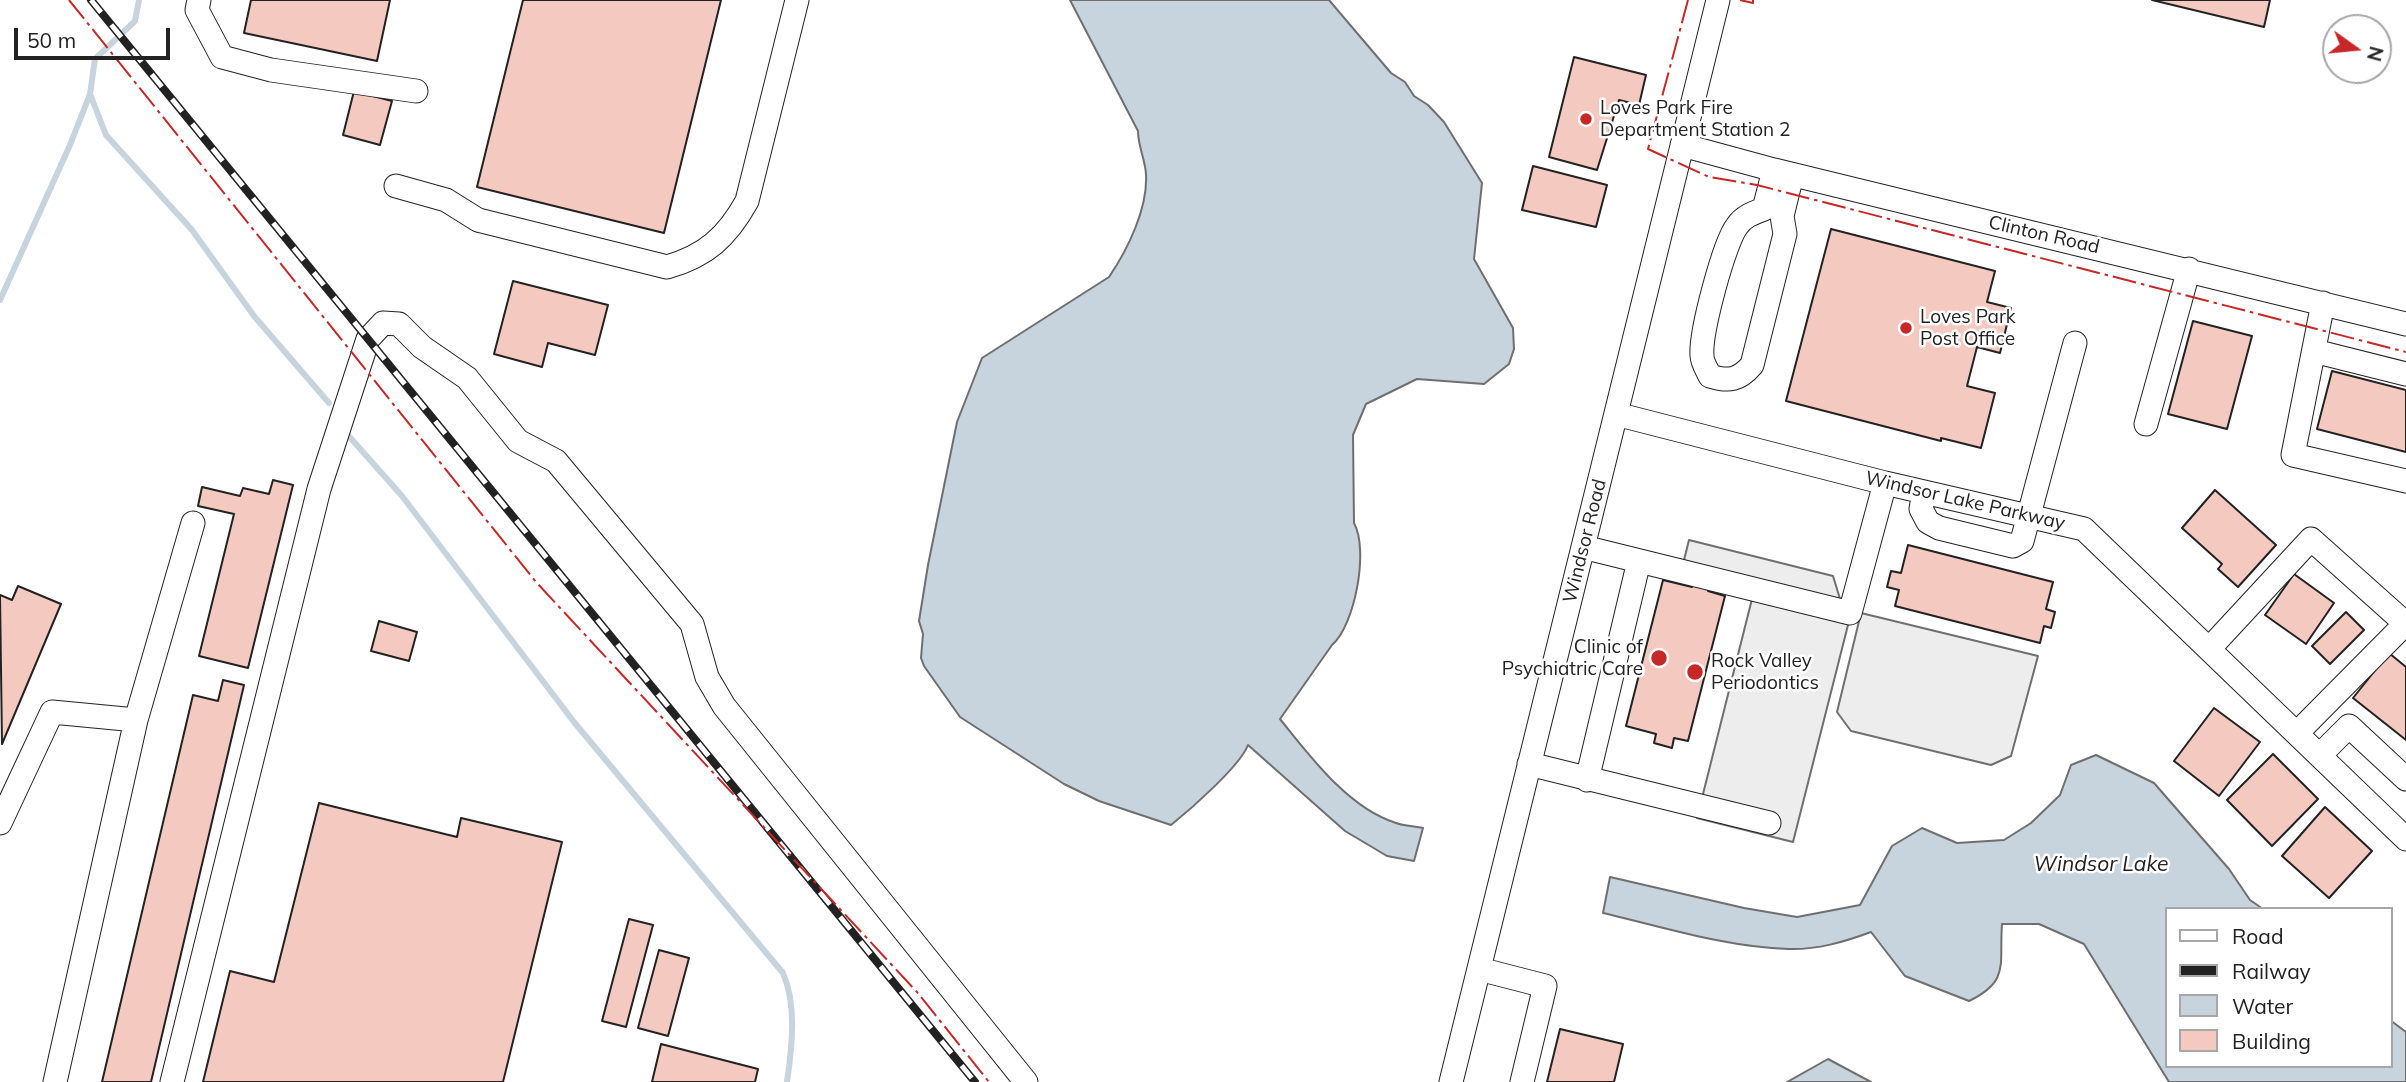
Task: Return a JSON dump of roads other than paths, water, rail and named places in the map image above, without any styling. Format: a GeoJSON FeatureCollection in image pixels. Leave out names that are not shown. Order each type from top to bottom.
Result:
{"type":"FeatureCollection","features":[{"type":"Feature","properties":{"kind":"street"},"geometry":{"type":"LineString","coordinates":[[199,0],[197,10],[222,57],[271,70],[416,91]]}},
{"type":"Feature","properties":{"kind":"street"},"geometry":{"type":"LineString","coordinates":[[396,186],[446,200],[478,220],[505,227],[667,267],[692,260],[713,248],[732,229],[747,201],[797,0]]}},
{"type":"Feature","properties":{"kind":"street","name":"Windsor Road"},"geometry":{"type":"LineString","coordinates":[[1451,1082],[1718,0]]}},
{"type":"Feature","properties":{"kind":"street","name":"Clinton Road"},"geometry":{"type":"LineString","coordinates":[[1682,145],[2406,324]]}},
{"type":"Feature","properties":{"kind":"street"},"geometry":{"type":"LineString","coordinates":[[1783,172],[1782,216],[1785,234],[1752,365],[1742,377],[1725,381],[1710,376],[1701,357],[1729,238],[1750,214],[1764,209],[1783,172]]}},
{"type":"Feature","properties":{"kind":"street"},"geometry":{"type":"LineString","coordinates":[[2146,424],[2189,270]]}},
{"type":"Feature","properties":{"kind":"street"},"geometry":{"type":"LineString","coordinates":[[2323,303],[2293,455],[2406,481]]}},
{"type":"Feature","properties":{"kind":"street"},"geometry":{"type":"LineString","coordinates":[[172,1082],[320,489],[368,339],[383,323],[390,322],[399,324],[422,347],[467,378],[518,442],[556,461],[692,624],[707,677],[724,706],[1026,1082]]}},
{"type":"Feature","properties":{"kind":"street"},"geometry":{"type":"LineString","coordinates":[[1924,492],[1921,509],[1928,522],[1939,528],[2013,546],[2022,541],[2075,343]]}},
{"type":"Feature","properties":{"kind":"street"},"geometry":{"type":"LineString","coordinates":[[2314,351],[2406,374]]}},
{"type":"Feature","properties":{"kind":"street","name":"Windsor Lake Parkway"},"geometry":{"type":"LineString","coordinates":[[1616,414],[1924,492],[2084,528],[2320,755],[2401,825]]}},
{"type":"Feature","properties":{"kind":"street"},"geometry":{"type":"LineString","coordinates":[[1583,547],[1850,613],[1885,482]]}},
{"type":"Feature","properties":{"kind":"street"},"geometry":{"type":"LineString","coordinates":[[55,1082],[136,720],[193,523]]}},
{"type":"Feature","properties":{"kind":"street"},"geometry":{"type":"LineString","coordinates":[[2209,649],[2311,540],[2406,624],[2297,733]]}},
{"type":"Feature","properties":{"kind":"street"},"geometry":{"type":"LineString","coordinates":[[1587,780],[1639,561]]}},
{"type":"Feature","properties":{"kind":"street"},"geometry":{"type":"LineString","coordinates":[[0,823],[8,785],[52,712],[136,720]]}},
{"type":"Feature","properties":{"kind":"street"},"geometry":{"type":"LineString","coordinates":[[2320,755],[2349,726],[2406,779]]}},
{"type":"Feature","properties":{"kind":"street"},"geometry":{"type":"LineString","coordinates":[[1530,764],[1769,823]]}},
{"type":"Feature","properties":{"kind":"street"},"geometry":{"type":"LineString","coordinates":[[1479,969],[1545,986],[1522,1082]]}},
{"type":"Feature","properties":{"kind":"water"},"geometry":{"type":"Polygon","coordinates":[[[1070,0],[1329,0],[1391,73],[1405,82],[1414,96],[1428,105],[1444,122],[1482,183],[1474,259],[1513,328],[1514,349],[1509,364],[1484,384],[1417,379],[1366,404],[1353,435],[1354,523],[1358,535],[1360,568],[1353,605],[1340,635],[1280,719],[1331,779],[1362,806],[1396,823],[1423,828],[1414,861],[1387,856],[1345,831],[1248,745],[1225,775],[1171,825],[1099,801],[1064,784],[960,717],[924,666],[921,658],[923,634],[919,621],[928,565],[957,422],[982,358],[1109,277],[1130,241],[1144,200],[1146,174],[1138,131],[1070,0]]]}},
{"type":"Feature","properties":{"kind":"water","name":"Windsor Lake"},"geometry":{"type":"Polygon","coordinates":[[[2096,755],[2154,783],[2229,869],[2250,900],[2260,907],[2164,907],[2164,1068],[2392,1068],[2392,1022],[2406,1032],[2406,1082],[2169,1082],[2084,944],[2039,924],[2002,924],[2001,961],[1997,979],[1982,994],[1969,1001],[1905,976],[1871,932],[1820,947],[1765,947],[1695,936],[1603,913],[1610,877],[1744,908],[1797,917],[1860,905],[1892,846],[1922,828],[1957,843],[2004,840],[2031,823],[2060,795],[2071,765],[2096,755]]]}},
{"type":"Feature","properties":{"kind":"water"},"geometry":{"type":"Polygon","coordinates":[[[1828,1059],[1871,1082],[1787,1082],[1828,1059]]]}},
{"type":"Feature","properties":{"kind":"waterway"},"geometry":{"type":"LineString","coordinates":[[0,300],[70,145],[90,94],[95,59],[135,21],[139,0]]}},
{"type":"Feature","properties":{"kind":"waterway"},"geometry":{"type":"LineString","coordinates":[[90,94],[106,135],[192,230],[254,316],[329,403]]}},
{"type":"Feature","properties":{"kind":"waterway"},"geometry":{"type":"LineString","coordinates":[[347,434],[402,496],[574,722],[783,973],[792,1013],[787,1082]]}},
{"type":"Feature","properties":{"kind":"railway"},"geometry":{"type":"LineString","coordinates":[[91,0],[975,1082]]}},
{"type":"Feature","properties":{"kind":"place","name":"Loves Park Fire Department Station 2"},"geometry":{"type":"Point","coordinates":[1586,119]}},
{"type":"Feature","properties":{"kind":"place","name":"Loves Park Post Office"},"geometry":{"type":"Point","coordinates":[1906,328]}},
{"type":"Feature","properties":{"kind":"place","name":"Clinic of Psychiatric Care"},"geometry":{"type":"Point","coordinates":[1659,658]}},
{"type":"Feature","properties":{"kind":"place","name":"Rock Valley Periodontics"},"geometry":{"type":"Point","coordinates":[1695,672]}}]}
